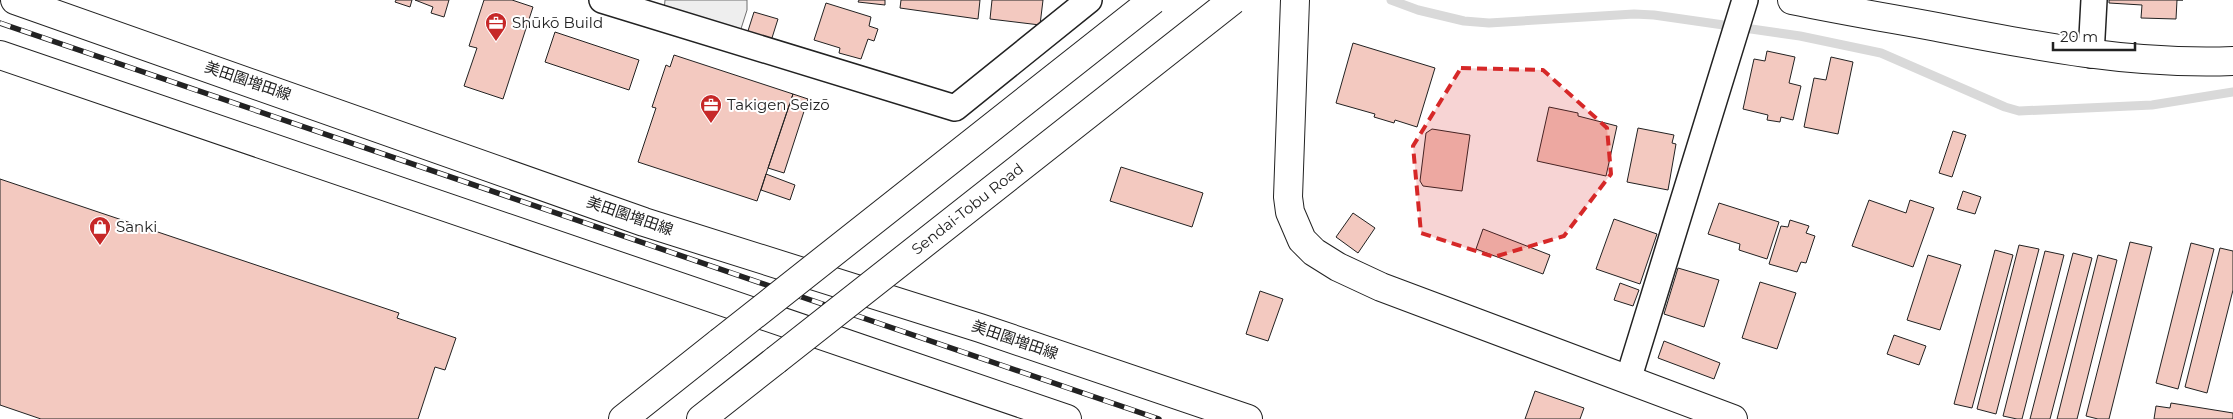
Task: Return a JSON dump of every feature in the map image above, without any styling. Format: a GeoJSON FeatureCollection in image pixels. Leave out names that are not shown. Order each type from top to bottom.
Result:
{"type":"FeatureCollection","features":[{"type":"Feature","properties":{"kind":"main road","name":"美田園増田線"},"geometry":{"type":"LineString","coordinates":[[15,0],[644,222],[980,328],[1248,419]]}},
{"type":"Feature","properties":{"kind":"main road"},"geometry":{"type":"LineString","coordinates":[[623,419],[1154,0]]}},
{"type":"Feature","properties":{"kind":"main road","name":"Sendai-Tobu Road"},"geometry":{"type":"LineString","coordinates":[[701,419],[1233,0]]}},
{"type":"Feature","properties":{"kind":"main road"},"geometry":{"type":"LineString","coordinates":[[1294,0],[1288,196],[1290,212],[1302,240],[1314,252],[1338,267],[1382,287],[1732,419]]}},
{"type":"Feature","properties":{"kind":"main road"},"geometry":{"type":"LineString","coordinates":[[1792,0],[1999,40],[2091,55],[2175,61],[2233,61]]}},
{"type":"Feature","properties":{"kind":"main road"},"geometry":{"type":"LineString","coordinates":[[0,55],[1067,419]]}},
{"type":"Feature","properties":{"kind":"street"},"geometry":{"type":"LineString","coordinates":[[602,0],[955,108],[1089,0]]}},
{"type":"Feature","properties":{"kind":"street"},"geometry":{"type":"LineString","coordinates":[[2091,55],[2094,0]]}},
{"type":"Feature","properties":{"kind":"street"},"geometry":{"type":"LineString","coordinates":[[1628,380],[1743,7]]}},
{"type":"Feature","properties":{"kind":"highlighted area"},"geometry":{"type":"Polygon","coordinates":[[[1461,68],[1543,70],[1607,128],[1611,174],[1564,236],[1494,257],[1421,233],[1413,146],[1461,68]]]}},
{"type":"Feature","properties":{"kind":"shaded area"},"geometry":{"type":"Polygon","coordinates":[[[665,0],[747,0],[747,10],[739,35],[664,11],[665,0]]]}},
{"type":"Feature","properties":{"kind":"building"},"geometry":{"type":"Polygon","coordinates":[[[396,0],[412,0],[410,7],[395,2],[396,0]]]}},
{"type":"Feature","properties":{"kind":"building"},"geometry":{"type":"Polygon","coordinates":[[[415,0],[449,0],[444,17],[431,13],[433,7],[415,0]]]}},
{"type":"Feature","properties":{"kind":"building"},"geometry":{"type":"Polygon","coordinates":[[[484,0],[512,0],[533,7],[503,99],[464,86],[477,48],[469,46],[484,0]]]}},
{"type":"Feature","properties":{"kind":"building"},"geometry":{"type":"Polygon","coordinates":[[[859,0],[885,0],[885,5],[858,2],[859,0]]]}},
{"type":"Feature","properties":{"kind":"building"},"geometry":{"type":"Polygon","coordinates":[[[901,0],[980,0],[978,19],[900,8],[901,0]]]}},
{"type":"Feature","properties":{"kind":"building"},"geometry":{"type":"Polygon","coordinates":[[[992,0],[1043,0],[1040,25],[990,19],[992,0]]]}},
{"type":"Feature","properties":{"kind":"building"},"geometry":{"type":"Polygon","coordinates":[[[2109,0],[2177,0],[2176,19],[2141,18],[2142,5],[2109,3],[2109,0]]]}},
{"type":"Feature","properties":{"kind":"building"},"geometry":{"type":"Polygon","coordinates":[[[826,3],[871,17],[869,26],[878,29],[874,41],[868,39],[861,59],[839,53],[840,48],[814,40],[826,3]]]}},
{"type":"Feature","properties":{"kind":"building"},"geometry":{"type":"Polygon","coordinates":[[[754,12],[778,19],[771,41],[747,34],[754,12]]]}},
{"type":"Feature","properties":{"kind":"building"},"geometry":{"type":"Polygon","coordinates":[[[555,32],[639,60],[629,90],[545,62],[555,32]]]}},
{"type":"Feature","properties":{"kind":"building"},"geometry":{"type":"Polygon","coordinates":[[[1353,43],[1435,68],[1417,127],[1395,120],[1394,123],[1374,117],[1375,114],[1336,103],[1353,43]]]}},
{"type":"Feature","properties":{"kind":"building"},"geometry":{"type":"Polygon","coordinates":[[[1767,51],[1795,57],[1789,83],[1801,86],[1793,120],[1781,117],[1780,122],[1767,120],[1768,115],[1743,109],[1754,59],[1765,61],[1767,51]]]}},
{"type":"Feature","properties":{"kind":"building"},"geometry":{"type":"Polygon","coordinates":[[[674,55],[793,94],[757,201],[638,162],[656,108],[652,107],[666,65],[670,67],[674,55]]]}},
{"type":"Feature","properties":{"kind":"building"},"geometry":{"type":"Polygon","coordinates":[[[1831,57],[1853,62],[1838,134],[1804,127],[1814,78],[1826,80],[1831,57]]]}},
{"type":"Feature","properties":{"kind":"building"},"geometry":{"type":"Polygon","coordinates":[[[793,94],[808,99],[784,173],[768,168],[793,94]]]}},
{"type":"Feature","properties":{"kind":"building"},"geometry":{"type":"Polygon","coordinates":[[[1549,107],[1578,113],[1578,116],[1617,126],[1606,176],[1537,161],[1549,107]]]}},
{"type":"Feature","properties":{"kind":"building"},"geometry":{"type":"Polygon","coordinates":[[[1638,128],[1674,135],[1672,143],[1676,144],[1668,190],[1627,182],[1638,128]]]}},
{"type":"Feature","properties":{"kind":"building"},"geometry":{"type":"Polygon","coordinates":[[[1432,129],[1470,135],[1462,191],[1423,186],[1420,181],[1426,133],[1432,129]]]}},
{"type":"Feature","properties":{"kind":"building"},"geometry":{"type":"Polygon","coordinates":[[[1953,131],[1966,135],[1952,177],[1939,173],[1953,131]]]}},
{"type":"Feature","properties":{"kind":"building"},"geometry":{"type":"Polygon","coordinates":[[[1121,167],[1203,193],[1192,227],[1110,201],[1121,167]]]}},
{"type":"Feature","properties":{"kind":"building"},"geometry":{"type":"Polygon","coordinates":[[[766,174],[795,185],[790,200],[761,190],[766,174]]]}},
{"type":"Feature","properties":{"kind":"building","name":"Sanki"},"geometry":{"type":"Polygon","coordinates":[[[0,179],[399,313],[397,318],[456,338],[445,370],[435,367],[418,419],[41,419],[0,405],[0,179]]]}},
{"type":"Feature","properties":{"kind":"building"},"geometry":{"type":"Polygon","coordinates":[[[1963,191],[1981,197],[1975,214],[1957,209],[1963,191]]]}},
{"type":"Feature","properties":{"kind":"building"},"geometry":{"type":"Polygon","coordinates":[[[1869,200],[1906,213],[1910,200],[1934,208],[1913,267],[1852,246],[1869,200]]]}},
{"type":"Feature","properties":{"kind":"building"},"geometry":{"type":"Polygon","coordinates":[[[1719,203],[1779,222],[1767,259],[1739,250],[1740,244],[1708,234],[1719,203]]]}},
{"type":"Feature","properties":{"kind":"building"},"geometry":{"type":"Polygon","coordinates":[[[1353,213],[1375,228],[1358,253],[1336,237],[1353,213]]]}},
{"type":"Feature","properties":{"kind":"building"},"geometry":{"type":"Polygon","coordinates":[[[1614,219],[1657,234],[1640,284],[1596,269],[1614,219]]]}},
{"type":"Feature","properties":{"kind":"building"},"geometry":{"type":"Polygon","coordinates":[[[1790,220],[1809,226],[1806,233],[1815,236],[1806,263],[1801,262],[1797,272],[1769,264],[1781,226],[1788,227],[1790,220]]]}},
{"type":"Feature","properties":{"kind":"building"},"geometry":{"type":"Polygon","coordinates":[[[1483,229],[1550,255],[1543,274],[1476,249],[1483,229]]]}},
{"type":"Feature","properties":{"kind":"building"},"geometry":{"type":"Polygon","coordinates":[[[2130,242],[2152,247],[2109,419],[2098,419],[2086,416],[2130,242]]]}},
{"type":"Feature","properties":{"kind":"building"},"geometry":{"type":"Polygon","coordinates":[[[2191,243],[2214,249],[2178,389],[2156,383],[2191,243]]]}},
{"type":"Feature","properties":{"kind":"building"},"geometry":{"type":"Polygon","coordinates":[[[2019,245],[2039,249],[1996,414],[1977,409],[2019,245]]]}},
{"type":"Feature","properties":{"kind":"building"},"geometry":{"type":"Polygon","coordinates":[[[2220,248],[2233,251],[2233,290],[2207,393],[2185,387],[2220,248]]]}},
{"type":"Feature","properties":{"kind":"building"},"geometry":{"type":"Polygon","coordinates":[[[1995,250],[2013,255],[1972,408],[1954,404],[1995,250]]]}},
{"type":"Feature","properties":{"kind":"building"},"geometry":{"type":"Polygon","coordinates":[[[2045,251],[2064,255],[2022,419],[2017,419],[2003,416],[2045,251]]]}},
{"type":"Feature","properties":{"kind":"building"},"geometry":{"type":"Polygon","coordinates":[[[2073,253],[2092,258],[2050,419],[2030,419],[2073,253]]]}},
{"type":"Feature","properties":{"kind":"building"},"geometry":{"type":"Polygon","coordinates":[[[1928,255],[1961,265],[1940,330],[1907,320],[1928,255]]]}},
{"type":"Feature","properties":{"kind":"building"},"geometry":{"type":"Polygon","coordinates":[[[2098,255],[2117,260],[2077,419],[2057,419],[2098,255]]]}},
{"type":"Feature","properties":{"kind":"building"},"geometry":{"type":"Polygon","coordinates":[[[1678,268],[1719,280],[1704,327],[1664,314],[1678,268]]]}},
{"type":"Feature","properties":{"kind":"building"},"geometry":{"type":"Polygon","coordinates":[[[1760,282],[1796,293],[1777,349],[1742,338],[1760,282]]]}},
{"type":"Feature","properties":{"kind":"building"},"geometry":{"type":"Polygon","coordinates":[[[1620,283],[1639,290],[1633,306],[1614,300],[1620,283]]]}},
{"type":"Feature","properties":{"kind":"building"},"geometry":{"type":"Polygon","coordinates":[[[1260,291],[1283,299],[1268,341],[1246,334],[1260,291]]]}},
{"type":"Feature","properties":{"kind":"building"},"geometry":{"type":"Polygon","coordinates":[[[1894,335],[1926,346],[1919,365],[1887,354],[1894,335]]]}},
{"type":"Feature","properties":{"kind":"building"},"geometry":{"type":"Polygon","coordinates":[[[1664,341],[1720,363],[1714,379],[1658,358],[1664,341]]]}},
{"type":"Feature","properties":{"kind":"building"},"geometry":{"type":"Polygon","coordinates":[[[1535,391],[1584,408],[1580,419],[1525,419],[1535,391]]]}},
{"type":"Feature","properties":{"kind":"building"},"geometry":{"type":"Polygon","coordinates":[[[2171,403],[2233,413],[2233,419],[2154,419],[2156,406],[2170,408],[2171,403]]]}},
{"type":"Feature","properties":{"kind":"waterway"},"geometry":{"type":"LineString","coordinates":[[1391,0],[1418,10],[1464,21],[1489,23],[1634,14],[1654,15],[1800,36],[1881,53],[2005,107],[2019,111],[2152,105],[2233,92]]}},
{"type":"Feature","properties":{"kind":"railway"},"geometry":{"type":"LineString","coordinates":[[0,23],[1159,419]]}},
{"type":"Feature","properties":{"kind":"place","name":"Shūkō Build"},"geometry":{"type":"Point","coordinates":[496,42]}},
{"type":"Feature","properties":{"kind":"place","name":"Takigen Seizō"},"geometry":{"type":"Point","coordinates":[711,124]}},
{"type":"Feature","properties":{"kind":"place","name":"Sanki"},"geometry":{"type":"Point","coordinates":[100,246]}}]}
